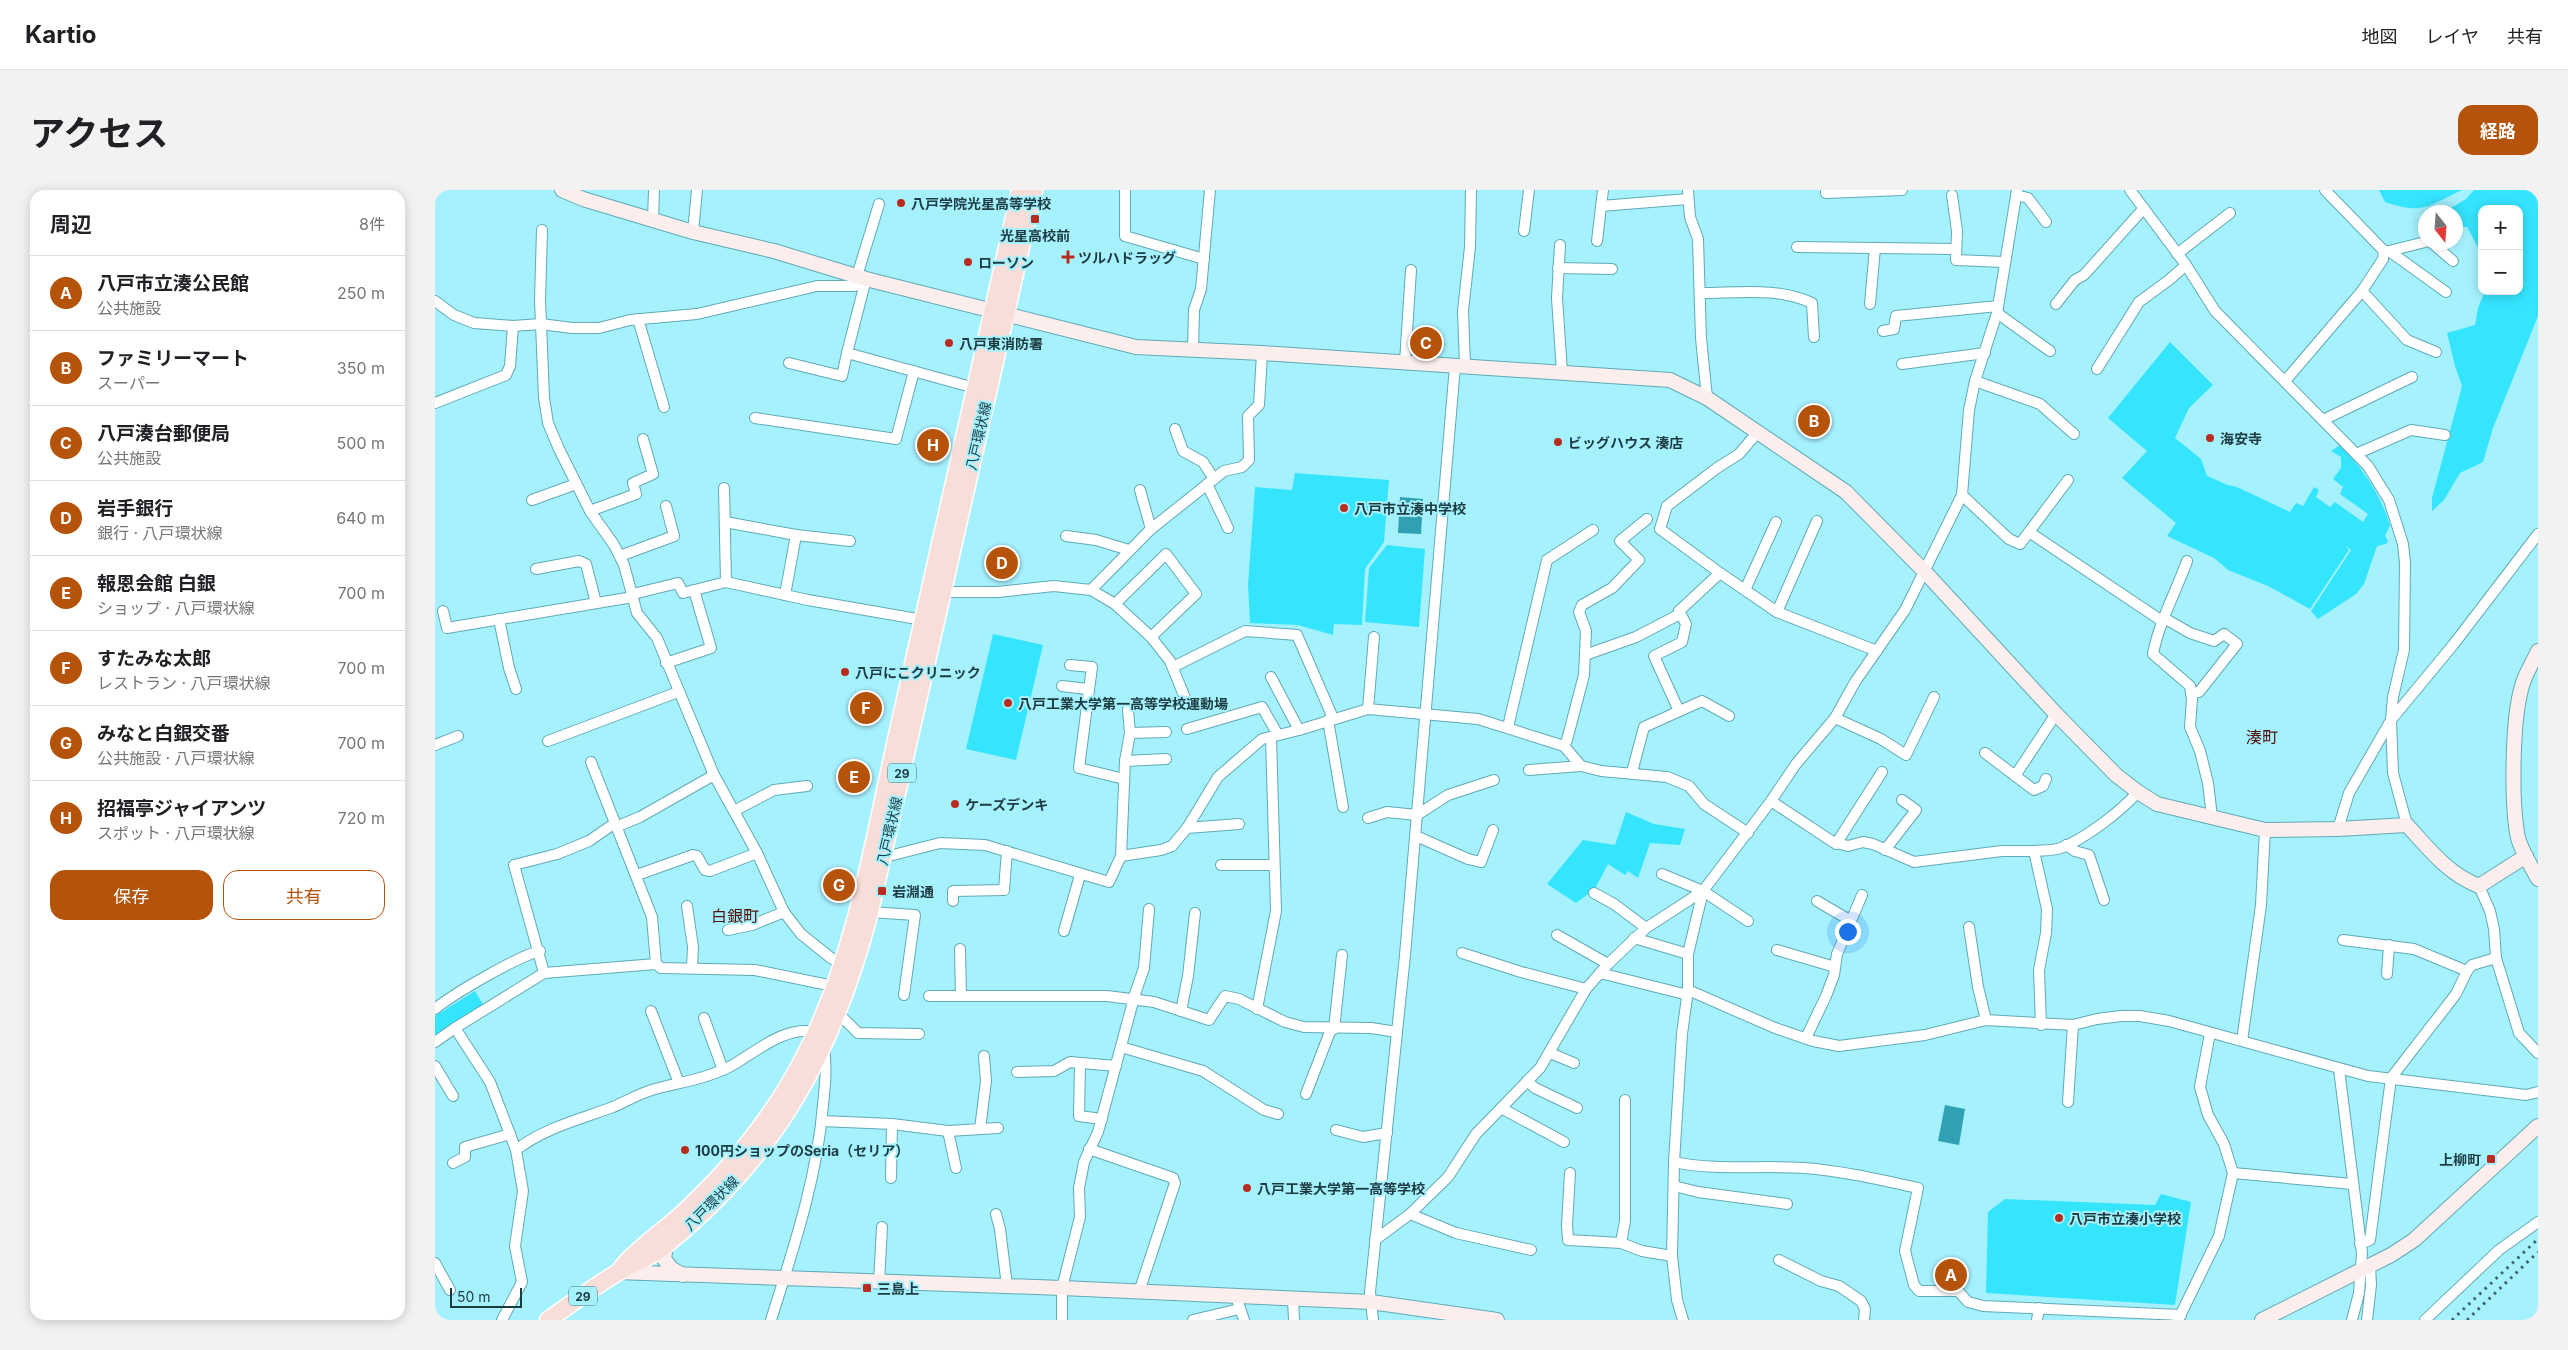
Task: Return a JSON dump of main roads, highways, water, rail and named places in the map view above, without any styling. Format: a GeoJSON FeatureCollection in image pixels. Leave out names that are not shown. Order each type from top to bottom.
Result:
{"type":"FeatureCollection","features":[{"type":"Feature","properties":{"kind":"main road","name":"八戸環状線"},"geometry":{"type":"LineString","coordinates":[[548,1320],[617,1272],[649,1258],[707,1210],[756,1155],[793,1104],[839,1014],[843,964],[876,855],[943,592],[999,312],[1020,190]]}},
{"type":"Feature","properties":{"kind":"main road","name":"八戸環状線"},"geometry":{"type":"LineString","coordinates":[[617,1272],[632,1256],[696,1200],[748,1143],[787,1087],[842,988],[870,912],[876,855],[923,620],[975,388],[1034,190]]}},
{"type":"Feature","properties":{"kind":"railway"},"geometry":{"type":"LineString","coordinates":[[2452,1320],[2538,1239]]}},
{"type":"Feature","properties":{"kind":"railway"},"geometry":{"type":"LineString","coordinates":[[2467,1320],[2538,1252]]}},
{"type":"Feature","properties":{"kind":"place","name":"八戸学院光星高等学校"},"geometry":{"type":"Point","coordinates":[901,203]}},
{"type":"Feature","properties":{"kind":"place","name":"光星高校前"},"geometry":{"type":"Point","coordinates":[1035,219]}},
{"type":"Feature","properties":{"kind":"place","name":"ツルハドラッグ"},"geometry":{"type":"Point","coordinates":[1068,257]}},
{"type":"Feature","properties":{"kind":"place","name":"ローソン"},"geometry":{"type":"Point","coordinates":[968,262]}},
{"type":"Feature","properties":{"kind":"place","name":"八戸東消防署"},"geometry":{"type":"Point","coordinates":[949,343]}},
{"type":"Feature","properties":{"kind":"place","name":"八戸湊台郵便局"},"geometry":{"type":"Point","coordinates":[1426,343]}},
{"type":"Feature","properties":{"kind":"place","name":"ファミリーマート"},"geometry":{"type":"Point","coordinates":[1814,421]}},
{"type":"Feature","properties":{"kind":"place","name":"海安寺"},"geometry":{"type":"Point","coordinates":[2210,438]}},
{"type":"Feature","properties":{"kind":"place","name":"ビッグハウス 湊店"},"geometry":{"type":"Point","coordinates":[1558,442]}},
{"type":"Feature","properties":{"kind":"place","name":"招福亭ジャイアンツ"},"geometry":{"type":"Point","coordinates":[933,445]}},
{"type":"Feature","properties":{"kind":"place","name":"八戸市立湊中学校"},"geometry":{"type":"Point","coordinates":[1344,508]}},
{"type":"Feature","properties":{"kind":"place","name":"岩手銀行"},"geometry":{"type":"Point","coordinates":[1002,563]}},
{"type":"Feature","properties":{"kind":"place","name":"八戸にこクリニック"},"geometry":{"type":"Point","coordinates":[845,672]}},
{"type":"Feature","properties":{"kind":"place","name":"八戸工業大学第一高等学校運動場"},"geometry":{"type":"Point","coordinates":[1008,703]}},
{"type":"Feature","properties":{"kind":"place","name":"すたみな太郎"},"geometry":{"type":"Point","coordinates":[866,708]}},
{"type":"Feature","properties":{"kind":"place","name":"報恩会館 白銀"},"geometry":{"type":"Point","coordinates":[854,777]}},
{"type":"Feature","properties":{"kind":"place","name":"ケーズデンキ"},"geometry":{"type":"Point","coordinates":[955,804]}},
{"type":"Feature","properties":{"kind":"place","name":"みなと白銀交番"},"geometry":{"type":"Point","coordinates":[839,885]}},
{"type":"Feature","properties":{"kind":"place","name":"岩淵通"},"geometry":{"type":"Point","coordinates":[882,891]}},
{"type":"Feature","properties":{"kind":"place","name":"100円ショップのSeria（セリア）"},"geometry":{"type":"Point","coordinates":[685,1150]}},
{"type":"Feature","properties":{"kind":"place","name":"上柳町"},"geometry":{"type":"Point","coordinates":[2491,1159]}},
{"type":"Feature","properties":{"kind":"place","name":"八戸工業大学第一高等学校"},"geometry":{"type":"Point","coordinates":[1247,1188]}},
{"type":"Feature","properties":{"kind":"place","name":"八戸市立湊小学校"},"geometry":{"type":"Point","coordinates":[2059,1218]}},
{"type":"Feature","properties":{"kind":"place","name":"八戸市立湊公民館"},"geometry":{"type":"Point","coordinates":[1951,1275]}},
{"type":"Feature","properties":{"kind":"place","name":"三島上"},"geometry":{"type":"Point","coordinates":[867,1288]}},
{"type":"Feature","properties":{"kind":"district","name":"湊町"},"geometry":{"type":"Point","coordinates":[2262,737]}},
{"type":"Feature","properties":{"kind":"district","name":"白銀町"},"geometry":{"type":"Point","coordinates":[735,916]}}]}
